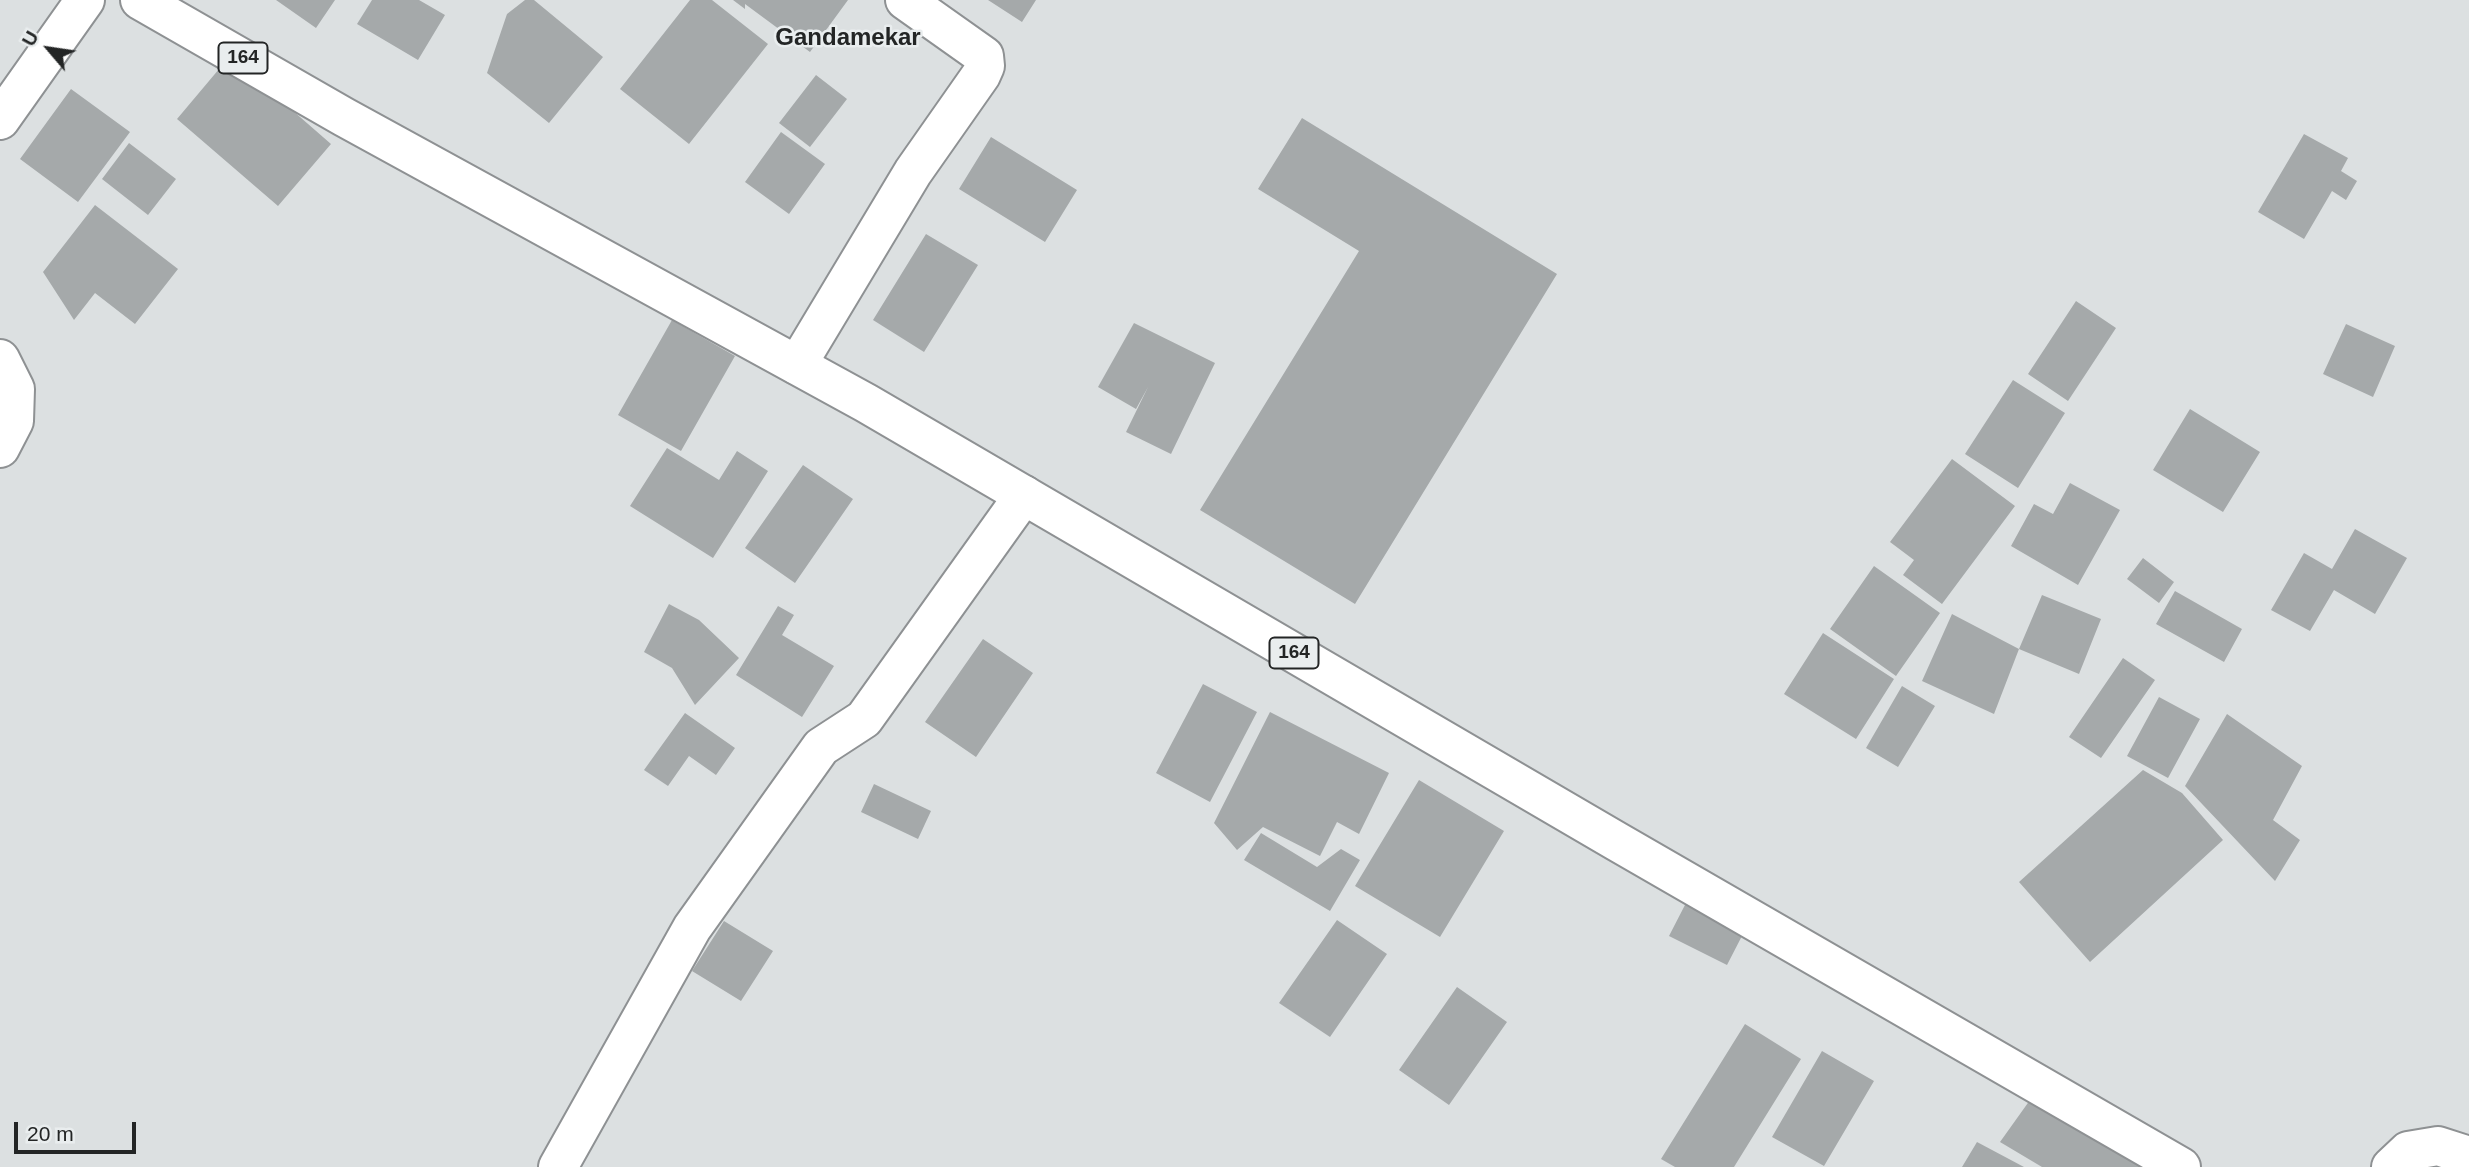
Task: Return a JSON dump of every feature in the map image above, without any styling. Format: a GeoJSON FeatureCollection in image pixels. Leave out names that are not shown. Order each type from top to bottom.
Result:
{"type":"FeatureCollection","features":[{"type":"Feature","properties":{"kind":"main road"},"geometry":{"type":"LineString","coordinates":[[0,120],[85,0]]}},
{"type":"Feature","properties":{"kind":"main road","name":"164"},"geometry":{"type":"LineString","coordinates":[[140,0],[344,117],[797,365],[2181,1167]]}},
{"type":"Feature","properties":{"kind":"main road"},"geometry":{"type":"LineString","coordinates":[[797,365],[912,173],[985,66],[984,57],[905,0]]}},
{"type":"Feature","properties":{"kind":"main road"},"geometry":{"type":"LineString","coordinates":[[0,359],[15,389],[14,421],[0,447]]}},
{"type":"Feature","properties":{"kind":"main road"},"geometry":{"type":"LineString","coordinates":[[558,1167],[692,928],[821,747],[864,719],[1024,495]]}},
{"type":"Feature","properties":{"kind":"main road"},"geometry":{"type":"LineString","coordinates":[[2391,1167],[2408,1151],[2438,1146],[2469,1156]]}},
{"type":"Feature","properties":{"kind":"building"},"geometry":{"type":"Polygon","coordinates":[[[276,0],[335,0],[316,28],[276,0]]]}},
{"type":"Feature","properties":{"kind":"building"},"geometry":{"type":"Polygon","coordinates":[[[372,0],[419,0],[445,15],[418,60],[357,24],[372,0]]]}},
{"type":"Feature","properties":{"kind":"building"},"geometry":{"type":"Polygon","coordinates":[[[525,0],[534,0],[603,57],[549,123],[487,73],[507,14],[525,0]]]}},
{"type":"Feature","properties":{"kind":"building"},"geometry":{"type":"Polygon","coordinates":[[[690,0],[712,0],[768,44],[689,144],[620,89],[690,0]]]}},
{"type":"Feature","properties":{"kind":"building"},"geometry":{"type":"Polygon","coordinates":[[[733,0],[848,0],[810,52],[745,4],[745,9],[733,0]]]}},
{"type":"Feature","properties":{"kind":"building"},"geometry":{"type":"Polygon","coordinates":[[[988,0],[1036,0],[1022,22],[988,0]]]}},
{"type":"Feature","properties":{"kind":"building"},"geometry":{"type":"Polygon","coordinates":[[[230,56],[331,144],[278,206],[177,119],[230,56]]]}},
{"type":"Feature","properties":{"kind":"building"},"geometry":{"type":"Polygon","coordinates":[[[816,75],[847,99],[810,147],[779,123],[816,75]]]}},
{"type":"Feature","properties":{"kind":"building"},"geometry":{"type":"Polygon","coordinates":[[[71,89],[130,132],[78,202],[20,159],[71,89]]]}},
{"type":"Feature","properties":{"kind":"building"},"geometry":{"type":"Polygon","coordinates":[[[1302,118],[1557,274],[1355,604],[1200,510],[1359,251],[1258,189],[1302,118]]]}},
{"type":"Feature","properties":{"kind":"building"},"geometry":{"type":"Polygon","coordinates":[[[781,132],[825,164],[789,214],[745,182],[781,132]]]}},
{"type":"Feature","properties":{"kind":"building"},"geometry":{"type":"Polygon","coordinates":[[[2304,134],[2348,158],[2341,171],[2357,181],[2346,200],[2332,191],[2304,239],[2258,212],[2304,134]]]}},
{"type":"Feature","properties":{"kind":"building"},"geometry":{"type":"Polygon","coordinates":[[[991,137],[1077,190],[1045,242],[959,189],[991,137]]]}},
{"type":"Feature","properties":{"kind":"building"},"geometry":{"type":"Polygon","coordinates":[[[129,143],[176,179],[148,215],[102,179],[129,143]]]}},
{"type":"Feature","properties":{"kind":"building"},"geometry":{"type":"Polygon","coordinates":[[[95,205],[178,269],[135,324],[95,293],[74,320],[43,272],[95,205]]]}},
{"type":"Feature","properties":{"kind":"building"},"geometry":{"type":"Polygon","coordinates":[[[926,234],[978,265],[924,352],[873,320],[926,234]]]}},
{"type":"Feature","properties":{"kind":"building"},"geometry":{"type":"Polygon","coordinates":[[[2076,301],[2116,328],[2068,401],[2028,374],[2076,301]]]}},
{"type":"Feature","properties":{"kind":"building"},"geometry":{"type":"Polygon","coordinates":[[[672,320],[735,356],[681,451],[618,415],[672,320]]]}},
{"type":"Feature","properties":{"kind":"building"},"geometry":{"type":"Polygon","coordinates":[[[1134,323],[1215,363],[1171,454],[1126,432],[1148,387],[1136,409],[1098,387],[1134,323]]]}},
{"type":"Feature","properties":{"kind":"building"},"geometry":{"type":"Polygon","coordinates":[[[2346,324],[2395,346],[2373,397],[2323,374],[2346,324]]]}},
{"type":"Feature","properties":{"kind":"building"},"geometry":{"type":"Polygon","coordinates":[[[2013,380],[2065,413],[2018,488],[1965,454],[2013,380]]]}},
{"type":"Feature","properties":{"kind":"building"},"geometry":{"type":"Polygon","coordinates":[[[2190,409],[2260,452],[2223,512],[2153,470],[2190,409]]]}},
{"type":"Feature","properties":{"kind":"building"},"geometry":{"type":"Polygon","coordinates":[[[667,448],[719,480],[737,451],[768,471],[713,558],[630,506],[667,448]]]}},
{"type":"Feature","properties":{"kind":"building"},"geometry":{"type":"Polygon","coordinates":[[[1952,459],[2015,506],[1942,604],[1903,575],[1914,560],[1890,542],[1952,459]]]}},
{"type":"Feature","properties":{"kind":"building"},"geometry":{"type":"Polygon","coordinates":[[[803,465],[853,499],[795,583],[745,548],[803,465]]]}},
{"type":"Feature","properties":{"kind":"building"},"geometry":{"type":"Polygon","coordinates":[[[2070,483],[2120,510],[2078,585],[2011,546],[2034,504],[2053,514],[2070,483]]]}},
{"type":"Feature","properties":{"kind":"building"},"geometry":{"type":"Polygon","coordinates":[[[2355,529],[2407,558],[2375,614],[2334,590],[2310,631],[2271,610],[2304,553],[2332,569],[2355,529]]]}},
{"type":"Feature","properties":{"kind":"building"},"geometry":{"type":"Polygon","coordinates":[[[2143,558],[2174,582],[2159,603],[2127,579],[2143,558]]]}},
{"type":"Feature","properties":{"kind":"building"},"geometry":{"type":"Polygon","coordinates":[[[1874,566],[1940,613],[1896,676],[1830,629],[1874,566]]]}},
{"type":"Feature","properties":{"kind":"building"},"geometry":{"type":"Polygon","coordinates":[[[2175,591],[2242,629],[2224,662],[2156,624],[2175,591]]]}},
{"type":"Feature","properties":{"kind":"building"},"geometry":{"type":"Polygon","coordinates":[[[2042,595],[2101,619],[2079,674],[2019,649],[2042,595]]]}},
{"type":"Feature","properties":{"kind":"building"},"geometry":{"type":"Polygon","coordinates":[[[669,604],[699,620],[739,658],[695,705],[672,668],[644,652],[669,604]]]}},
{"type":"Feature","properties":{"kind":"building"},"geometry":{"type":"Polygon","coordinates":[[[778,606],[794,615],[782,635],[834,666],[802,717],[736,675],[778,606]]]}},
{"type":"Feature","properties":{"kind":"building"},"geometry":{"type":"Polygon","coordinates":[[[1952,614],[2019,649],[1994,714],[1922,681],[1952,614]]]}},
{"type":"Feature","properties":{"kind":"building"},"geometry":{"type":"Polygon","coordinates":[[[1823,633],[1894,679],[1856,739],[1784,694],[1823,633]]]}},
{"type":"Feature","properties":{"kind":"building"},"geometry":{"type":"Polygon","coordinates":[[[983,639],[1033,673],[976,757],[925,722],[983,639]]]}},
{"type":"Feature","properties":{"kind":"building"},"geometry":{"type":"Polygon","coordinates":[[[2123,658],[2155,680],[2101,758],[2069,737],[2123,658]]]}},
{"type":"Feature","properties":{"kind":"building"},"geometry":{"type":"Polygon","coordinates":[[[1203,684],[1257,712],[1210,802],[1156,773],[1203,684]]]}},
{"type":"Feature","properties":{"kind":"building"},"geometry":{"type":"Polygon","coordinates":[[[1902,686],[1935,706],[1898,767],[1866,748],[1902,686]]]}},
{"type":"Feature","properties":{"kind":"building"},"geometry":{"type":"Polygon","coordinates":[[[2159,697],[2200,719],[2168,778],[2127,756],[2159,697]]]}},
{"type":"Feature","properties":{"kind":"building"},"geometry":{"type":"Polygon","coordinates":[[[1270,712],[1389,773],[1359,834],[1337,822],[1320,856],[1263,827],[1237,850],[1214,823],[1270,712]]]}},
{"type":"Feature","properties":{"kind":"building"},"geometry":{"type":"Polygon","coordinates":[[[685,713],[735,748],[716,775],[689,756],[668,786],[644,770],[685,713]]]}},
{"type":"Feature","properties":{"kind":"building"},"geometry":{"type":"Polygon","coordinates":[[[2227,714],[2302,766],[2273,820],[2300,840],[2275,881],[2185,786],[2227,714]]]}},
{"type":"Feature","properties":{"kind":"building"},"geometry":{"type":"Polygon","coordinates":[[[2143,770],[2182,793],[2223,840],[2090,962],[2019,882],[2143,770]]]}},
{"type":"Feature","properties":{"kind":"building"},"geometry":{"type":"Polygon","coordinates":[[[1419,780],[1504,831],[1440,937],[1355,886],[1419,780]]]}},
{"type":"Feature","properties":{"kind":"building"},"geometry":{"type":"Polygon","coordinates":[[[874,784],[931,811],[918,839],[861,812],[874,784]]]}},
{"type":"Feature","properties":{"kind":"building"},"geometry":{"type":"Polygon","coordinates":[[[1261,833],[1317,867],[1341,849],[1360,860],[1330,911],[1244,860],[1261,833]]]}},
{"type":"Feature","properties":{"kind":"building"},"geometry":{"type":"Polygon","coordinates":[[[1686,903],[1744,932],[1727,965],[1669,936],[1686,903]]]}},
{"type":"Feature","properties":{"kind":"building"},"geometry":{"type":"Polygon","coordinates":[[[1337,920],[1387,954],[1330,1037],[1279,1003],[1337,920]]]}},
{"type":"Feature","properties":{"kind":"building"},"geometry":{"type":"Polygon","coordinates":[[[724,921],[773,951],[741,1001],[692,971],[724,921]]]}},
{"type":"Feature","properties":{"kind":"building"},"geometry":{"type":"Polygon","coordinates":[[[1457,987],[1507,1022],[1449,1105],[1399,1070],[1457,987]]]}},
{"type":"Feature","properties":{"kind":"building"},"geometry":{"type":"Polygon","coordinates":[[[1745,1024],[1801,1059],[1734,1167],[1675,1167],[1661,1159],[1745,1024]]]}},
{"type":"Feature","properties":{"kind":"building"},"geometry":{"type":"Polygon","coordinates":[[[1822,1051],[1874,1081],[1824,1166],[1772,1137],[1822,1051]]]}},
{"type":"Feature","properties":{"kind":"building"},"geometry":{"type":"Polygon","coordinates":[[[2030,1100],[2143,1167],[2042,1167],[2000,1142],[2030,1100]]]}},
{"type":"Feature","properties":{"kind":"building"},"geometry":{"type":"Polygon","coordinates":[[[1977,1142],[2024,1167],[1962,1167],[1977,1142]]]}},
{"type":"Feature","properties":{"kind":"district","name":"Gandamekar"},"geometry":{"type":"Point","coordinates":[848,38]}}]}
